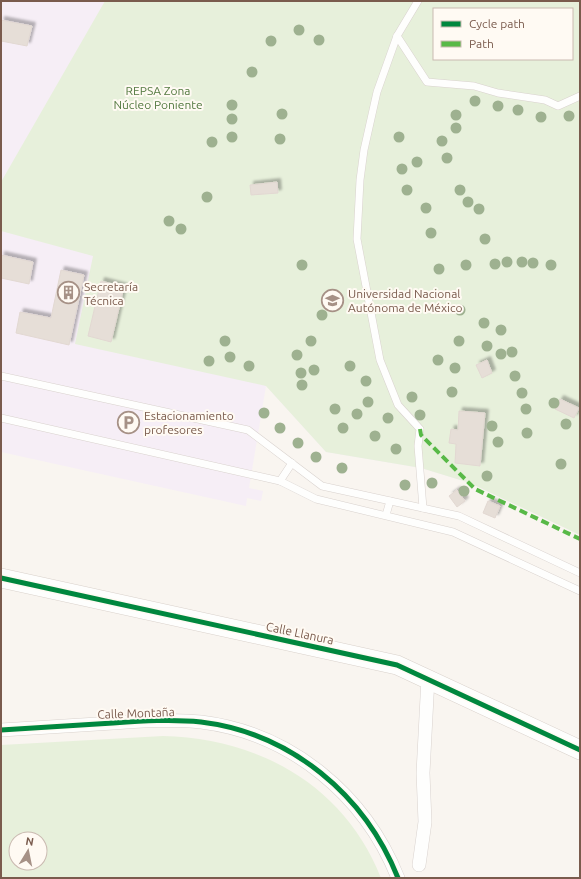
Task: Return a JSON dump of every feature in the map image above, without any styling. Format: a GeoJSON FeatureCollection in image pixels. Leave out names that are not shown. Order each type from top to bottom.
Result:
{"type":"FeatureCollection","features":[{"type":"Feature","properties":{"kind":"street","name":"Calle Llanura"},"geometry":{"type":"LineString","coordinates":[[1,578],[397,665],[428,678],[580,750]]}},
{"type":"Feature","properties":{"kind":"street"},"geometry":{"type":"LineString","coordinates":[[420,865],[425,822],[423,773],[428,678]]}},
{"type":"Feature","properties":{"kind":"street","name":"Calle Montaña"},"geometry":{"type":"LineString","coordinates":[[1,730],[163,720],[202,722],[247,733],[289,751],[320,772],[342,791],[370,824],[382,843],[398,878]]}},
{"type":"Feature","properties":{"kind":"lane"},"geometry":{"type":"LineString","coordinates":[[418,1],[397,36],[378,92],[366,143],[360,180],[357,239],[380,360],[398,405],[420,429],[418,446],[423,508]]}},
{"type":"Feature","properties":{"kind":"lane"},"geometry":{"type":"LineString","coordinates":[[397,36],[427,82],[474,86],[498,93],[545,100],[558,106],[580,96]]}},
{"type":"Feature","properties":{"kind":"lane"},"geometry":{"type":"LineString","coordinates":[[1,376],[248,430],[322,486],[459,516],[580,573]]}},
{"type":"Feature","properties":{"kind":"lane"},"geometry":{"type":"LineString","coordinates":[[1,418],[280,481],[316,499],[453,532],[580,591]]}},
{"type":"Feature","properties":{"kind":"lane"},"geometry":{"type":"LineString","coordinates":[[280,481],[292,463]]}},
{"type":"Feature","properties":{"kind":"lane"},"geometry":{"type":"LineString","coordinates":[[386,516],[390,501]]}},
{"type":"Feature","properties":{"kind":"shaded area","name":"Universidad Nacional Autónoma de México"},"geometry":{"type":"Polygon","coordinates":[[[1,1],[580,1],[580,535],[470,483],[421,468],[326,452],[266,386],[249,488],[263,491],[261,501],[247,498],[246,506],[1,452],[1,1]]]}},
{"type":"Feature","properties":{"kind":"green space","name":"Universidad Nacional Autónoma de México"},"geometry":{"type":"Polygon","coordinates":[[[105,1],[580,1],[580,535],[470,483],[421,468],[326,452],[266,386],[75,344],[93,256],[1,231],[1,182],[105,1]]]}},
{"type":"Feature","properties":{"kind":"green space"},"geometry":{"type":"Polygon","coordinates":[[[163,736],[198,739],[232,746],[265,758],[294,773],[322,793],[345,817],[365,846],[381,878],[1,878],[1,745],[163,736]]]}},
{"type":"Feature","properties":{"kind":"building"},"geometry":{"type":"Polygon","coordinates":[[[1,20],[32,26],[27,46],[1,41],[1,20]]]}},
{"type":"Feature","properties":{"kind":"building"},"geometry":{"type":"Polygon","coordinates":[[[277,182],[278,193],[251,195],[250,185],[277,182]]]}},
{"type":"Feature","properties":{"kind":"building"},"geometry":{"type":"Polygon","coordinates":[[[1,255],[33,262],[29,284],[1,278],[1,255]]]}},
{"type":"Feature","properties":{"kind":"building","name":"Secretaría Técnica"},"geometry":{"type":"Polygon","coordinates":[[[61,270],[84,275],[69,345],[16,333],[20,312],[51,318],[61,270]]]}},
{"type":"Feature","properties":{"kind":"building"},"geometry":{"type":"Polygon","coordinates":[[[101,281],[124,287],[111,342],[88,336],[101,281]]]}},
{"type":"Feature","properties":{"kind":"building"},"geometry":{"type":"Polygon","coordinates":[[[487,360],[492,373],[482,378],[476,365],[487,360]]]}},
{"type":"Feature","properties":{"kind":"building"},"geometry":{"type":"Polygon","coordinates":[[[560,399],[579,408],[574,418],[555,409],[560,399]]]}},
{"type":"Feature","properties":{"kind":"building"},"geometry":{"type":"Polygon","coordinates":[[[459,411],[485,413],[480,466],[455,463],[456,444],[449,443],[451,429],[458,430],[459,411]]]}},
{"type":"Feature","properties":{"kind":"building"},"geometry":{"type":"Polygon","coordinates":[[[457,490],[465,501],[457,507],[449,496],[457,490]]]}},
{"type":"Feature","properties":{"kind":"building"},"geometry":{"type":"Polygon","coordinates":[[[488,501],[500,506],[495,518],[483,513],[488,501]]]}},
{"type":"Feature","properties":{"kind":"marked path"},"geometry":{"type":"LineString","coordinates":[[420,429],[421,435],[475,489],[580,539]]}},
{"type":"Feature","properties":{"kind":"cycle path"},"geometry":{"type":"LineString","coordinates":[[1,578],[397,665],[580,750]]}},
{"type":"Feature","properties":{"kind":"cycle path"},"geometry":{"type":"LineString","coordinates":[[1,730],[135,722],[179,721],[201,722],[234,728],[265,739],[294,754],[321,773],[345,795],[366,820],[384,848],[398,878]]}},
{"type":"Feature","properties":{"kind":"place","name":"Secretaría Técnica"},"geometry":{"type":"Point","coordinates":[68,293]}},
{"type":"Feature","properties":{"kind":"place","name":"Universidad Nacional Autónoma de México"},"geometry":{"type":"Point","coordinates":[332,300]}},
{"type":"Feature","properties":{"kind":"place","name":"Estacionamiento profesores"},"geometry":{"type":"Point","coordinates":[129,422]}},
{"type":"Feature","properties":{"kind":"park label","name":"REPSA Zona Núcleo Poniente"},"geometry":{"type":"Point","coordinates":[158,97]}}]}
